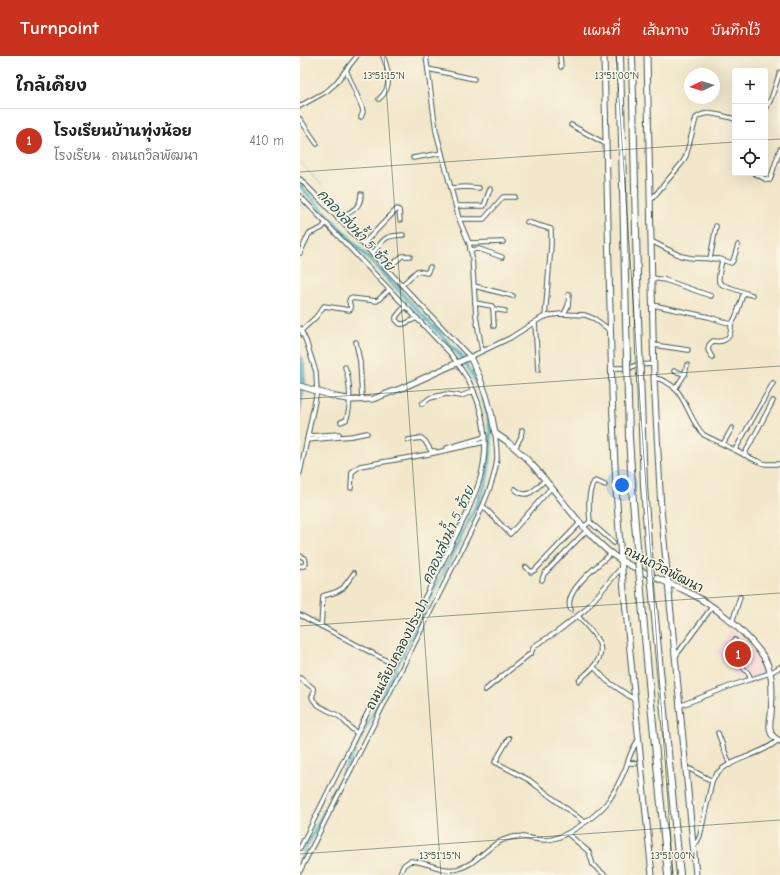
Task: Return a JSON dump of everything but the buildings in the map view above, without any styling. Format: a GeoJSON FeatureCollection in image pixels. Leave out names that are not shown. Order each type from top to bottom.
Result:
{"type":"FeatureCollection","features":[{"type":"Feature","properties":{"kind":"highway"},"geometry":{"type":"LineString","coordinates":[[620,56],[629,437],[633,501],[650,694],[668,875]]}},
{"type":"Feature","properties":{"kind":"highway"},"geometry":{"type":"LineString","coordinates":[[632,56],[638,320],[644,486],[648,544],[680,875]]}},
{"type":"Feature","properties":{"kind":"main road"},"geometry":{"type":"LineString","coordinates":[[604,56],[616,489],[621,560],[652,875]]}},
{"type":"Feature","properties":{"kind":"main road"},"geometry":{"type":"LineString","coordinates":[[647,56],[654,378],[660,509],[696,875]]}},
{"type":"Feature","properties":{"kind":"main road"},"geometry":{"type":"LineString","coordinates":[[302,387],[349,399],[379,398],[468,358]]}},
{"type":"Feature","properties":{"kind":"main road","name":"ถนนเลียบคลองประปา"},"geometry":{"type":"LineString","coordinates":[[468,358],[479,373],[488,395],[495,433]]}},
{"type":"Feature","properties":{"kind":"main road","name":"ถนนถวิลพัฒนา"},"geometry":{"type":"LineString","coordinates":[[495,433],[515,448],[532,464],[583,527],[612,553],[621,560],[667,582],[712,607],[732,623],[762,653],[768,664],[770,673],[772,694],[770,729],[773,735],[779,740]]}},
{"type":"Feature","properties":{"kind":"street"},"geometry":{"type":"LineString","coordinates":[[300,106],[330,88],[357,56]]}},
{"type":"Feature","properties":{"kind":"street"},"geometry":{"type":"LineString","coordinates":[[379,99],[385,92],[389,79],[388,69],[383,56]]}},
{"type":"Feature","properties":{"kind":"street"},"geometry":{"type":"LineString","coordinates":[[426,56],[436,131],[459,219],[469,243],[473,262],[477,325],[482,351]]}},
{"type":"Feature","properties":{"kind":"street"},"geometry":{"type":"LineString","coordinates":[[560,56],[561,67]]}},
{"type":"Feature","properties":{"kind":"street"},"geometry":{"type":"LineString","coordinates":[[428,69],[474,79]]}},
{"type":"Feature","properties":{"kind":"street"},"geometry":{"type":"LineString","coordinates":[[346,70],[362,107],[363,112],[361,116]]}},
{"type":"Feature","properties":{"kind":"street"},"geometry":{"type":"LineString","coordinates":[[768,105],[780,72]]}},
{"type":"Feature","properties":{"kind":"street"},"geometry":{"type":"LineString","coordinates":[[650,201],[682,163],[686,156],[696,118],[700,114],[714,114],[732,118]]}},
{"type":"Feature","properties":{"kind":"street"},"geometry":{"type":"LineString","coordinates":[[300,118],[317,144]]}},
{"type":"Feature","properties":{"kind":"street"},"geometry":{"type":"LineString","coordinates":[[571,124],[606,144]]}},
{"type":"Feature","properties":{"kind":"street"},"geometry":{"type":"LineString","coordinates":[[760,176],[770,180],[780,149]]}},
{"type":"Feature","properties":{"kind":"street"},"geometry":{"type":"LineString","coordinates":[[413,158],[442,153]]}},
{"type":"Feature","properties":{"kind":"street","name":"ถนนเลียบคลองประปา"},"geometry":{"type":"LineString","coordinates":[[300,179],[387,269],[468,358]]}},
{"type":"Feature","properties":{"kind":"street"},"geometry":{"type":"LineString","coordinates":[[451,188],[479,188]]}},
{"type":"Feature","properties":{"kind":"street"},"geometry":{"type":"LineString","coordinates":[[456,206],[484,206],[490,189]]}},
{"type":"Feature","properties":{"kind":"street"},"geometry":{"type":"LineString","coordinates":[[338,219],[360,204],[361,194]]}},
{"type":"Feature","properties":{"kind":"street"},"geometry":{"type":"LineString","coordinates":[[300,196],[458,363],[474,391],[480,408],[485,437],[483,469],[470,506],[300,848]]}},
{"type":"Feature","properties":{"kind":"street"},"geometry":{"type":"LineString","coordinates":[[459,219],[484,219],[503,198],[516,196]]}},
{"type":"Feature","properties":{"kind":"street"},"geometry":{"type":"LineString","coordinates":[[363,244],[397,209],[399,210],[400,220]]}},
{"type":"Feature","properties":{"kind":"street"},"geometry":{"type":"LineString","coordinates":[[527,222],[551,229],[545,317]]}},
{"type":"Feature","properties":{"kind":"street"},"geometry":{"type":"LineString","coordinates":[[300,253],[309,234],[322,228],[326,223]]}},
{"type":"Feature","properties":{"kind":"street"},"geometry":{"type":"LineString","coordinates":[[710,259],[716,226]]}},
{"type":"Feature","properties":{"kind":"street"},"geometry":{"type":"LineString","coordinates":[[372,254],[382,240],[392,236],[403,235]]}},
{"type":"Feature","properties":{"kind":"street"},"geometry":{"type":"LineString","coordinates":[[651,241],[681,256],[722,260],[726,262],[732,262],[738,245]]}},
{"type":"Feature","properties":{"kind":"street"},"geometry":{"type":"LineString","coordinates":[[469,243],[503,242]]}},
{"type":"Feature","properties":{"kind":"street"},"geometry":{"type":"LineString","coordinates":[[470,250],[479,249],[502,257]]}},
{"type":"Feature","properties":{"kind":"street"},"geometry":{"type":"LineString","coordinates":[[387,269],[402,256],[410,256]]}},
{"type":"Feature","properties":{"kind":"street"},"geometry":{"type":"LineString","coordinates":[[722,260],[718,276],[719,282],[723,285],[752,295]]}},
{"type":"Feature","properties":{"kind":"street"},"geometry":{"type":"LineString","coordinates":[[402,285],[417,271],[427,273],[430,267]]}},
{"type":"Feature","properties":{"kind":"street"},"geometry":{"type":"LineString","coordinates":[[652,278],[665,280],[711,296]]}},
{"type":"Feature","properties":{"kind":"street"},"geometry":{"type":"LineString","coordinates":[[474,286],[513,296]]}},
{"type":"Feature","properties":{"kind":"street"},"geometry":{"type":"LineString","coordinates":[[300,473],[316,391],[316,372],[301,329],[316,317],[324,306],[349,310],[351,309],[349,301],[350,298],[377,301],[389,290]]}},
{"type":"Feature","properties":{"kind":"street"},"geometry":{"type":"LineString","coordinates":[[712,357],[708,350],[709,345],[713,341],[721,342],[726,340],[730,334],[731,324],[735,320],[743,295],[746,293]]}},
{"type":"Feature","properties":{"kind":"street"},"geometry":{"type":"LineString","coordinates":[[564,314],[568,306],[569,294]]}},
{"type":"Feature","properties":{"kind":"street"},"geometry":{"type":"LineString","coordinates":[[475,303],[490,305],[493,309],[505,311]]}},
{"type":"Feature","properties":{"kind":"street"},"geometry":{"type":"LineString","coordinates":[[653,305],[709,317],[731,324]]}},
{"type":"Feature","properties":{"kind":"street"},"geometry":{"type":"LineString","coordinates":[[405,306],[396,317],[396,320],[400,324],[404,324],[417,318]]}},
{"type":"Feature","properties":{"kind":"street"},"geometry":{"type":"LineString","coordinates":[[493,309],[494,326]]}},
{"type":"Feature","properties":{"kind":"street"},"geometry":{"type":"LineString","coordinates":[[468,358],[510,338],[545,317],[564,314],[585,315],[611,331]]}},
{"type":"Feature","properties":{"kind":"street"},"geometry":{"type":"LineString","coordinates":[[535,322],[538,370]]}},
{"type":"Feature","properties":{"kind":"street"},"geometry":{"type":"LineString","coordinates":[[356,342],[360,362],[362,399]]}},
{"type":"Feature","properties":{"kind":"street"},"geometry":{"type":"LineString","coordinates":[[654,345],[688,350]]}},
{"type":"Feature","properties":{"kind":"street"},"geometry":{"type":"LineString","coordinates":[[612,368],[630,368],[636,365],[654,364]]}},
{"type":"Feature","properties":{"kind":"street"},"geometry":{"type":"LineString","coordinates":[[676,389],[685,374],[687,365]]}},
{"type":"Feature","properties":{"kind":"street"},"geometry":{"type":"LineString","coordinates":[[341,422],[348,416],[348,377],[345,367]]}},
{"type":"Feature","properties":{"kind":"street"},"geometry":{"type":"LineString","coordinates":[[674,371],[685,374]]}},
{"type":"Feature","properties":{"kind":"street"},"geometry":{"type":"LineString","coordinates":[[654,378],[668,383],[676,389],[701,432],[761,463],[780,464]]}},
{"type":"Feature","properties":{"kind":"street"},"geometry":{"type":"LineString","coordinates":[[735,450],[773,383]]}},
{"type":"Feature","properties":{"kind":"street"},"geometry":{"type":"LineString","coordinates":[[422,404],[430,398],[446,394],[460,396],[474,391]]}},
{"type":"Feature","properties":{"kind":"street"},"geometry":{"type":"LineString","coordinates":[[744,455],[773,401]]}},
{"type":"Feature","properties":{"kind":"street"},"geometry":{"type":"LineString","coordinates":[[723,444],[732,428]]}},
{"type":"Feature","properties":{"kind":"street"},"geometry":{"type":"LineString","coordinates":[[515,448],[521,437],[522,430]]}},
{"type":"Feature","properties":{"kind":"street"},"geometry":{"type":"LineString","coordinates":[[307,438],[352,436],[367,433]]}},
{"type":"Feature","properties":{"kind":"street","name":"ถนนเลียบคลองประปา"},"geometry":{"type":"LineString","coordinates":[[300,871],[483,506],[495,471],[497,456],[495,433]]}},
{"type":"Feature","properties":{"kind":"street"},"geometry":{"type":"LineString","coordinates":[[307,438],[339,434]]}},
{"type":"Feature","properties":{"kind":"street"},"geometry":{"type":"LineString","coordinates":[[408,440],[420,438],[426,441],[431,451],[434,451],[485,437]]}},
{"type":"Feature","properties":{"kind":"street"},"geometry":{"type":"LineString","coordinates":[[351,488],[352,472],[360,466],[429,454],[485,442]]}},
{"type":"Feature","properties":{"kind":"street"},"geometry":{"type":"LineString","coordinates":[[515,489],[519,493],[526,494],[534,490],[545,480]]}},
{"type":"Feature","properties":{"kind":"street"},"geometry":{"type":"LineString","coordinates":[[605,485],[596,481],[591,488],[589,508],[590,522],[614,543]]}},
{"type":"Feature","properties":{"kind":"street"},"geometry":{"type":"LineString","coordinates":[[483,506],[509,534],[551,488]]}},
{"type":"Feature","properties":{"kind":"street"},"geometry":{"type":"LineString","coordinates":[[526,567],[531,572],[535,570],[590,522]]}},
{"type":"Feature","properties":{"kind":"street"},"geometry":{"type":"LineString","coordinates":[[542,580],[544,574],[583,527]]}},
{"type":"Feature","properties":{"kind":"street"},"geometry":{"type":"LineString","coordinates":[[571,610],[568,604],[574,589],[612,553]]}},
{"type":"Feature","properties":{"kind":"street"},"geometry":{"type":"LineString","coordinates":[[300,556],[305,558],[306,563],[304,566],[300,566]]}},
{"type":"Feature","properties":{"kind":"street"},"geometry":{"type":"LineString","coordinates":[[485,690],[531,653],[534,646],[557,632],[585,610],[622,567]]}},
{"type":"Feature","properties":{"kind":"street"},"geometry":{"type":"LineString","coordinates":[[322,626],[323,596],[343,588],[354,573]]}},
{"type":"Feature","properties":{"kind":"street"},"geometry":{"type":"LineString","coordinates":[[732,623],[740,597]]}},
{"type":"Feature","properties":{"kind":"street"},"geometry":{"type":"LineString","coordinates":[[674,657],[712,607]]}},
{"type":"Feature","properties":{"kind":"street"},"geometry":{"type":"LineString","coordinates":[[300,615],[391,663]]}},
{"type":"Feature","properties":{"kind":"street"},"geometry":{"type":"LineString","coordinates":[[578,616],[600,643],[601,652],[594,667],[579,681]]}},
{"type":"Feature","properties":{"kind":"street"},"geometry":{"type":"LineString","coordinates":[[735,640],[729,647],[729,652],[748,673],[751,679]]}},
{"type":"Feature","properties":{"kind":"street"},"geometry":{"type":"LineString","coordinates":[[594,667],[607,681],[635,700]]}},
{"type":"Feature","properties":{"kind":"street"},"geometry":{"type":"LineString","coordinates":[[680,706],[770,673],[780,667]]}},
{"type":"Feature","properties":{"kind":"street"},"geometry":{"type":"LineString","coordinates":[[300,678],[313,688],[314,692],[312,697],[314,702],[342,719],[352,730],[357,733]]}},
{"type":"Feature","properties":{"kind":"street"},"geometry":{"type":"LineString","coordinates":[[718,733],[730,765]]}},
{"type":"Feature","properties":{"kind":"street"},"geometry":{"type":"LineString","coordinates":[[509,738],[495,762],[529,780],[584,822]]}},
{"type":"Feature","properties":{"kind":"street"},"geometry":{"type":"LineString","coordinates":[[399,875],[404,865],[410,861],[419,861],[435,868],[456,869],[470,864],[503,840],[521,836],[553,840],[568,834],[607,803],[628,763],[630,754],[639,739]]}},
{"type":"Feature","properties":{"kind":"street"},"geometry":{"type":"LineString","coordinates":[[693,846],[700,836],[712,781],[715,775],[730,765],[768,748],[779,740]]}},
{"type":"Feature","properties":{"kind":"street"},"geometry":{"type":"LineString","coordinates":[[628,763],[636,763]]}},
{"type":"Feature","properties":{"kind":"street"},"geometry":{"type":"LineString","coordinates":[[690,769],[712,781]]}},
{"type":"Feature","properties":{"kind":"street"},"geometry":{"type":"LineString","coordinates":[[568,834],[589,852],[593,865],[605,875]]}},
{"type":"Feature","properties":{"kind":"shaded area"},"geometry":{"type":"Polygon","coordinates":[[[732,629],[759,656],[767,673],[739,680],[716,652],[732,629]]]}},
{"type":"Feature","properties":{"kind":"water"},"geometry":{"type":"Polygon","coordinates":[[[300,354],[304,363],[305,381],[300,414],[300,354]]]}},
{"type":"Feature","properties":{"kind":"waterway"},"geometry":{"type":"LineString","coordinates":[[300,162],[322,185]]}},
{"type":"Feature","properties":{"kind":"waterway","name":"คลองส่งน้ำ 5 ซ้าย"},"geometry":{"type":"LineString","coordinates":[[300,186],[461,356],[478,385],[484,400],[488,416],[491,447],[486,481],[482,494],[300,860]]}},
{"type":"Feature","properties":{"kind":"waterway"},"geometry":{"type":"LineString","coordinates":[[300,204],[304,209]]}},
{"type":"Feature","properties":{"kind":"place","name":"โรงเรียนบ้านทุ่งน้อย"},"geometry":{"type":"Point","coordinates":[738,654]}}]}
